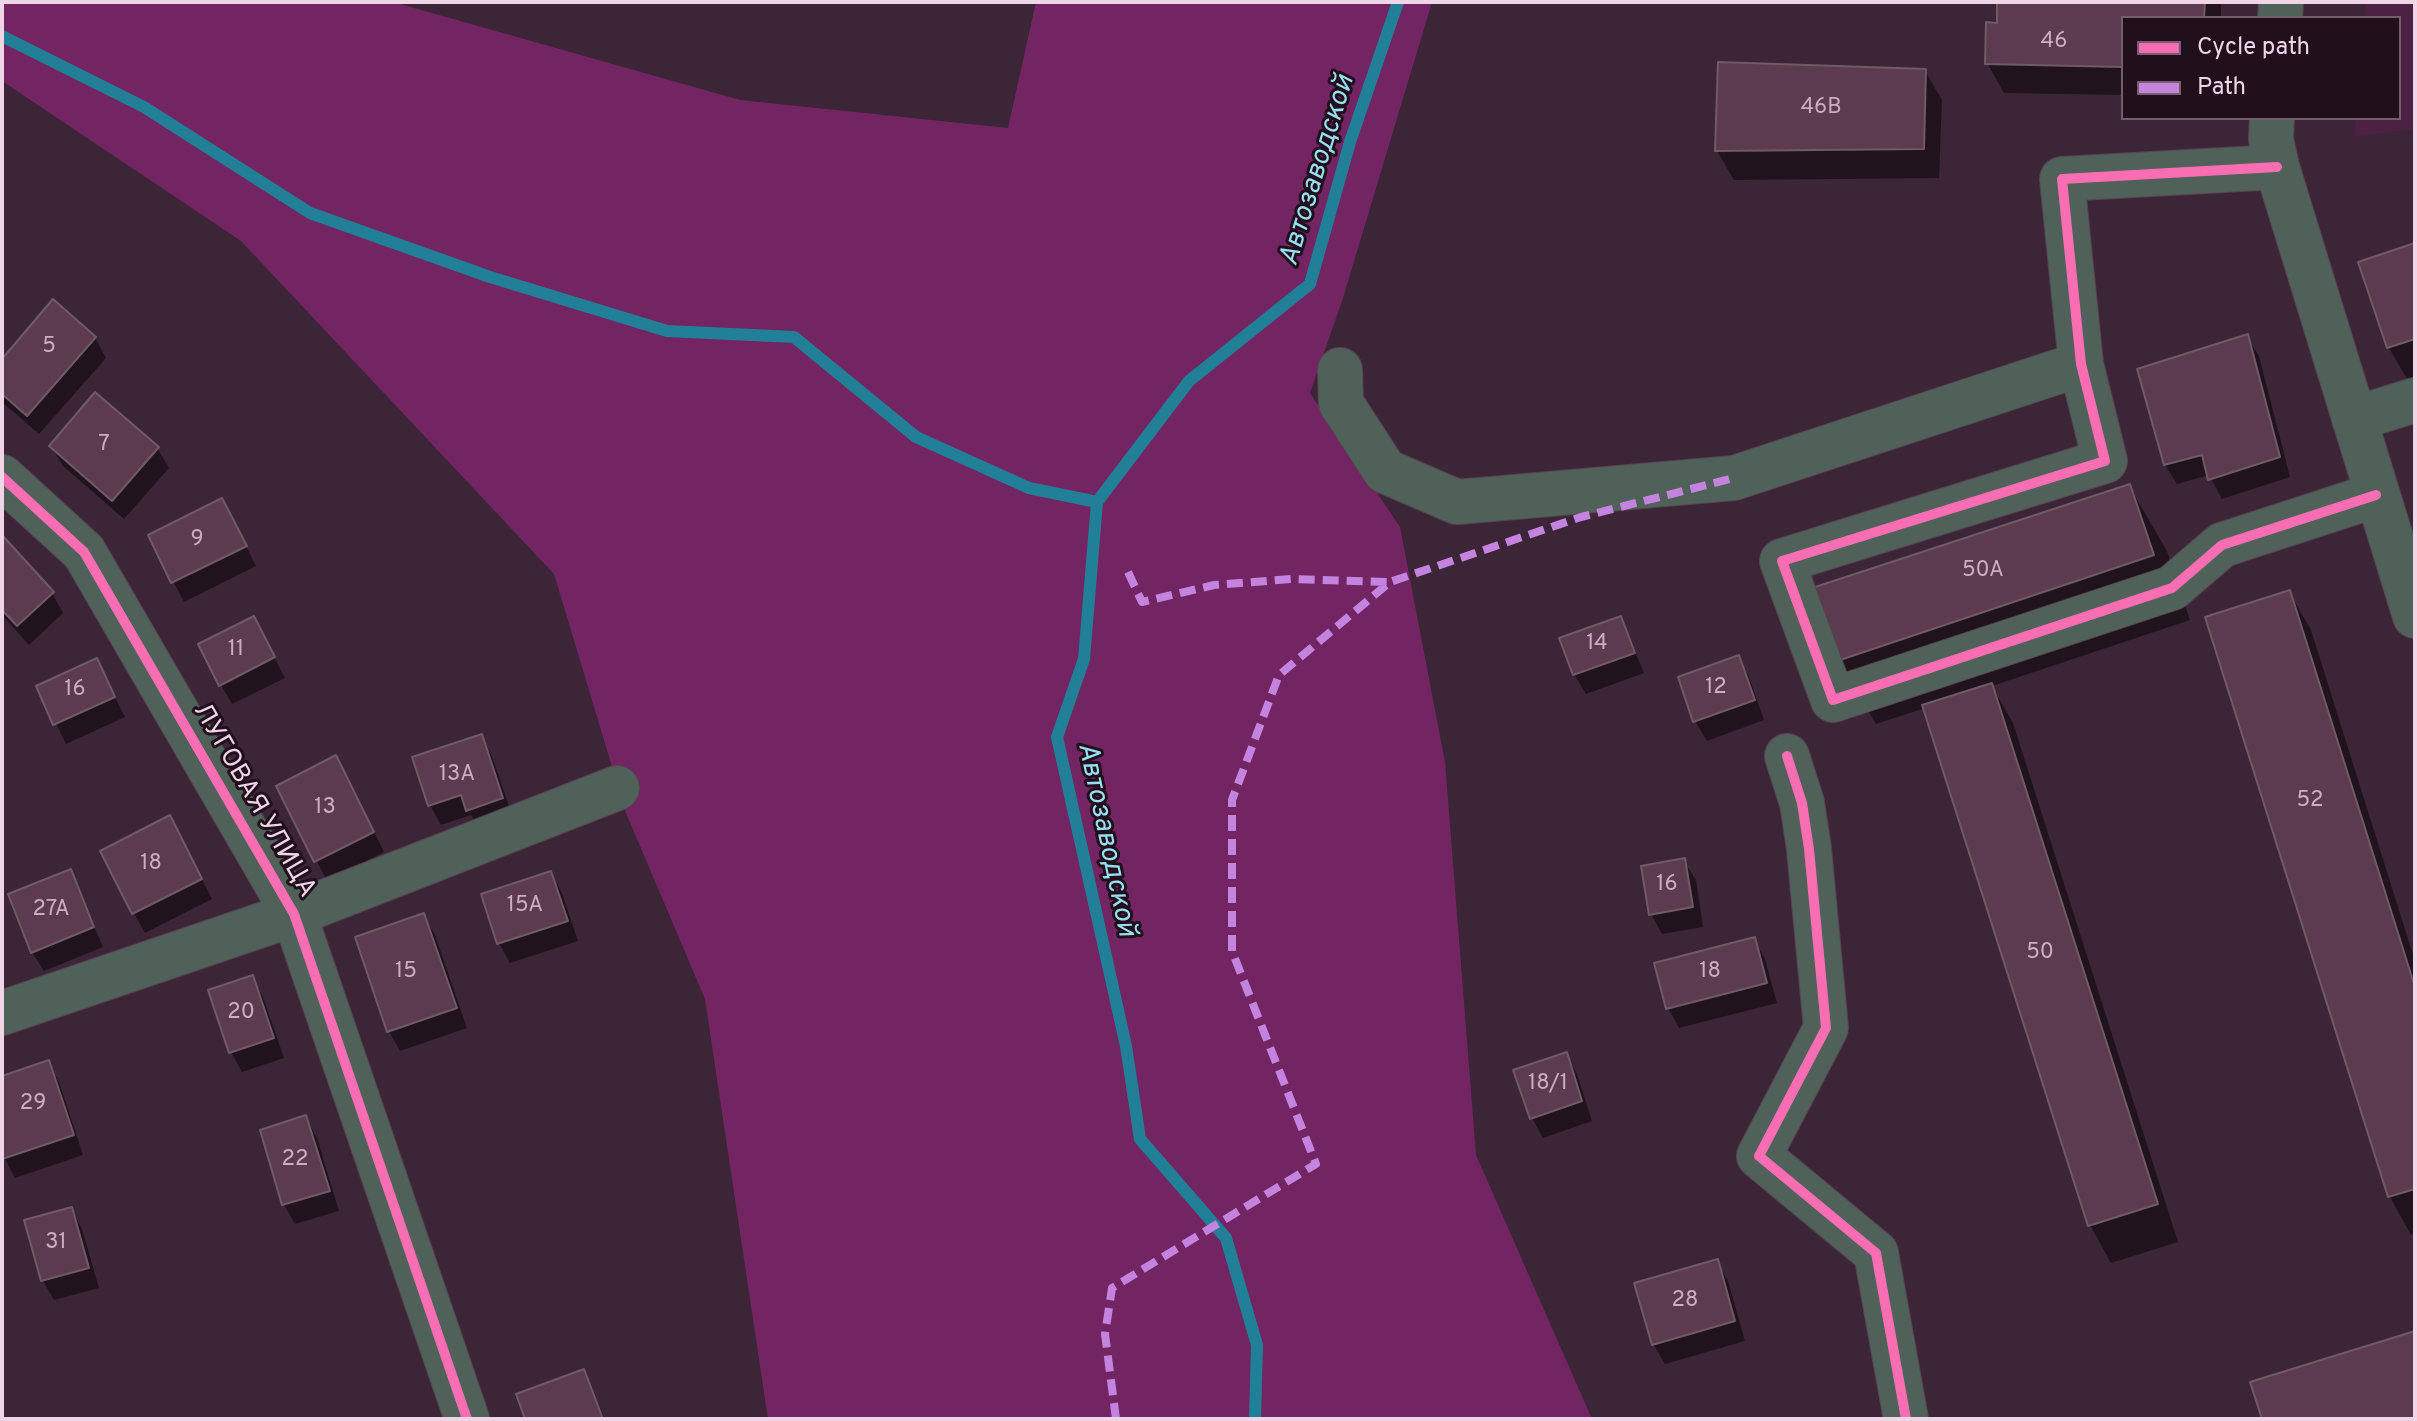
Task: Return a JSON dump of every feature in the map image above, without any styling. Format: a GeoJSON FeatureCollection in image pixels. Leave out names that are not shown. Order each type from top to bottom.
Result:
{"type":"FeatureCollection","features":[{"type":"Feature","properties":{"kind":"street"},"geometry":{"type":"LineString","coordinates":[[2272,120],[2271,139],[2277,167],[2415,616]]}},
{"type":"Feature","properties":{"kind":"street"},"geometry":{"type":"LineString","coordinates":[[2277,167],[2062,179],[2081,364],[2105,461],[1782,561],[1833,700],[2172,588],[2222,545],[2376,495]]}},
{"type":"Feature","properties":{"kind":"street"},"geometry":{"type":"LineString","coordinates":[[1340,370],[1341,403],[1385,471],[1457,502],[1734,478],[2081,364]]}},
{"type":"Feature","properties":{"kind":"street"},"geometry":{"type":"LineString","coordinates":[[2354,419],[2415,400]]}},
{"type":"Feature","properties":{"kind":"street","name":"ЛУГОВАЯ УЛИЦА"},"geometry":{"type":"LineString","coordinates":[[2,477],[84,552],[294,914],[467,1419]]}},
{"type":"Feature","properties":{"kind":"street"},"geometry":{"type":"LineString","coordinates":[[1787,756],[1802,803],[1809,849],[1826,1028],[1759,1156],[1876,1253],[1906,1419]]}},
{"type":"Feature","properties":{"kind":"street"},"geometry":{"type":"LineString","coordinates":[[2,1013],[294,914],[617,788]]}},
{"type":"Feature","properties":{"kind":"shaded area"},"geometry":{"type":"Polygon","coordinates":[[[2,2],[393,2],[740,100],[1008,128],[1036,2],[1432,2],[1343,298],[1310,393],[1400,527],[1445,762],[1476,1155],[1592,1419],[768,1419],[705,999],[626,813],[554,574],[241,241],[2,81],[2,2]]]}},
{"type":"Feature","properties":{"kind":"shaded area"},"geometry":{"type":"Polygon","coordinates":[[[2366,2],[2415,2],[2415,129],[2354,137],[2356,120],[2401,120],[2401,16],[2364,16],[2366,2]]]}},
{"type":"Feature","properties":{"kind":"building"},"geometry":{"type":"Polygon","coordinates":[[[1997,2],[2205,2],[2204,16],[2121,16],[2121,67],[1985,64],[1986,22],[1997,23],[1997,2]]]}},
{"type":"Feature","properties":{"kind":"building"},"geometry":{"type":"Polygon","coordinates":[[[1718,62],[1926,69],[1924,149],[1715,151],[1718,62]]]}},
{"type":"Feature","properties":{"kind":"building"},"geometry":{"type":"Polygon","coordinates":[[[2415,243],[2415,339],[2387,348],[2358,262],[2415,243]]]}},
{"type":"Feature","properties":{"kind":"building"},"geometry":{"type":"Polygon","coordinates":[[[53,299],[96,337],[27,416],[2,394],[2,359],[53,299]]]}},
{"type":"Feature","properties":{"kind":"building"},"geometry":{"type":"Polygon","coordinates":[[[2248,334],[2280,457],[2208,480],[2202,455],[2164,465],[2137,369],[2248,334]]]}},
{"type":"Feature","properties":{"kind":"building"},"geometry":{"type":"Polygon","coordinates":[[[95,392],[159,447],[112,501],[49,446],[95,392]]]}},
{"type":"Feature","properties":{"kind":"building"},"geometry":{"type":"Polygon","coordinates":[[[2130,484],[2154,555],[1837,661],[1812,588],[2130,484]]]}},
{"type":"Feature","properties":{"kind":"building"},"geometry":{"type":"Polygon","coordinates":[[[222,498],[247,546],[171,583],[148,535],[222,498]]]}},
{"type":"Feature","properties":{"kind":"building"},"geometry":{"type":"Polygon","coordinates":[[[2,535],[54,592],[17,626],[2,610],[2,535]]]}},
{"type":"Feature","properties":{"kind":"building"},"geometry":{"type":"Polygon","coordinates":[[[2290,590],[2415,987],[2415,1189],[2388,1197],[2205,617],[2290,590]]]}},
{"type":"Feature","properties":{"kind":"building"},"geometry":{"type":"Polygon","coordinates":[[[254,616],[275,657],[219,686],[198,644],[254,616]]]}},
{"type":"Feature","properties":{"kind":"building"},"geometry":{"type":"Polygon","coordinates":[[[1621,616],[1635,653],[1573,675],[1559,638],[1621,616]]]}},
{"type":"Feature","properties":{"kind":"building"},"geometry":{"type":"Polygon","coordinates":[[[1739,655],[1755,700],[1693,722],[1678,677],[1739,655]]]}},
{"type":"Feature","properties":{"kind":"building"},"geometry":{"type":"Polygon","coordinates":[[[97,658],[115,697],[53,725],[36,686],[97,658]]]}},
{"type":"Feature","properties":{"kind":"building"},"geometry":{"type":"Polygon","coordinates":[[[1992,683],[2158,1204],[2088,1226],[1922,705],[1992,683]]]}},
{"type":"Feature","properties":{"kind":"building"},"geometry":{"type":"Polygon","coordinates":[[[482,734],[503,798],[466,811],[461,795],[428,806],[412,757],[482,734]]]}},
{"type":"Feature","properties":{"kind":"building"},"geometry":{"type":"Polygon","coordinates":[[[336,755],[374,832],[314,862],[276,786],[336,755]]]}},
{"type":"Feature","properties":{"kind":"building"},"geometry":{"type":"Polygon","coordinates":[[[170,815],[202,879],[132,914],[100,851],[170,815]]]}},
{"type":"Feature","properties":{"kind":"building"},"geometry":{"type":"Polygon","coordinates":[[[1685,858],[1693,907],[1649,915],[1641,866],[1685,858]]]}},
{"type":"Feature","properties":{"kind":"building"},"geometry":{"type":"Polygon","coordinates":[[[71,869],[94,927],[31,953],[8,894],[71,869]]]}},
{"type":"Feature","properties":{"kind":"building"},"geometry":{"type":"Polygon","coordinates":[[[551,871],[568,921],[497,944],[481,894],[551,871]]]}},
{"type":"Feature","properties":{"kind":"building"},"geometry":{"type":"Polygon","coordinates":[[[424,913],[457,1008],[387,1032],[355,937],[424,913]]]}},
{"type":"Feature","properties":{"kind":"building"},"geometry":{"type":"Polygon","coordinates":[[[1755,937],[1767,983],[1666,1009],[1654,963],[1755,937]]]}},
{"type":"Feature","properties":{"kind":"building"},"geometry":{"type":"Polygon","coordinates":[[[253,975],[274,1038],[229,1053],[208,990],[253,975]]]}},
{"type":"Feature","properties":{"kind":"building"},"geometry":{"type":"Polygon","coordinates":[[[1567,1052],[1582,1101],[1530,1119],[1513,1070],[1567,1052]]]}},
{"type":"Feature","properties":{"kind":"building"},"geometry":{"type":"Polygon","coordinates":[[[49,1060],[74,1135],[2,1159],[2,1076],[49,1060]]]}},
{"type":"Feature","properties":{"kind":"building"},"geometry":{"type":"Polygon","coordinates":[[[306,1115],[330,1191],[282,1205],[260,1130],[306,1115]]]}},
{"type":"Feature","properties":{"kind":"building"},"geometry":{"type":"Polygon","coordinates":[[[72,1207],[89,1268],[41,1281],[24,1220],[72,1207]]]}},
{"type":"Feature","properties":{"kind":"building"},"geometry":{"type":"Polygon","coordinates":[[[1718,1259],[1735,1321],[1652,1345],[1634,1283],[1718,1259]]]}},
{"type":"Feature","properties":{"kind":"building"},"geometry":{"type":"Polygon","coordinates":[[[2415,1331],[2415,1419],[2262,1419],[2250,1382],[2415,1331]]]}},
{"type":"Feature","properties":{"kind":"building"},"geometry":{"type":"Polygon","coordinates":[[[584,1369],[603,1419],[525,1419],[516,1394],[584,1369]]]}},
{"type":"Feature","properties":{"kind":"waterway","name":"Автозаводской"},"geometry":{"type":"LineString","coordinates":[[1255,1419],[1257,1345],[1226,1238],[1140,1139],[1126,1046],[1057,737],[1084,659],[1097,502],[1189,381],[1310,284],[1350,142],[1398,2]]}},
{"type":"Feature","properties":{"kind":"waterway"},"geometry":{"type":"LineString","coordinates":[[2,36],[144,107],[310,213],[490,277],[667,331],[794,337],[916,437],[1029,488],[1097,502]]}},
{"type":"Feature","properties":{"kind":"marked path"},"geometry":{"type":"LineString","coordinates":[[1116,1419],[1105,1334],[1112,1288],[1316,1164],[1232,951],[1232,800],[1279,675],[1390,582],[1581,517],[1734,478]]}},
{"type":"Feature","properties":{"kind":"marked path"},"geometry":{"type":"LineString","coordinates":[[1128,572],[1142,602],[1214,585],[1292,579],[1390,582]]}},
{"type":"Feature","properties":{"kind":"cycle path"},"geometry":{"type":"LineString","coordinates":[[2277,167],[2062,179],[2081,364],[2105,461],[1782,561],[1833,700],[2172,588],[2222,545],[2376,495]]}},
{"type":"Feature","properties":{"kind":"cycle path"},"geometry":{"type":"LineString","coordinates":[[2,477],[84,552],[294,914],[467,1419]]}},
{"type":"Feature","properties":{"kind":"cycle path"},"geometry":{"type":"LineString","coordinates":[[1787,756],[1802,803],[1809,849],[1826,1028],[1759,1156],[1876,1253],[1906,1419]]}}]}
